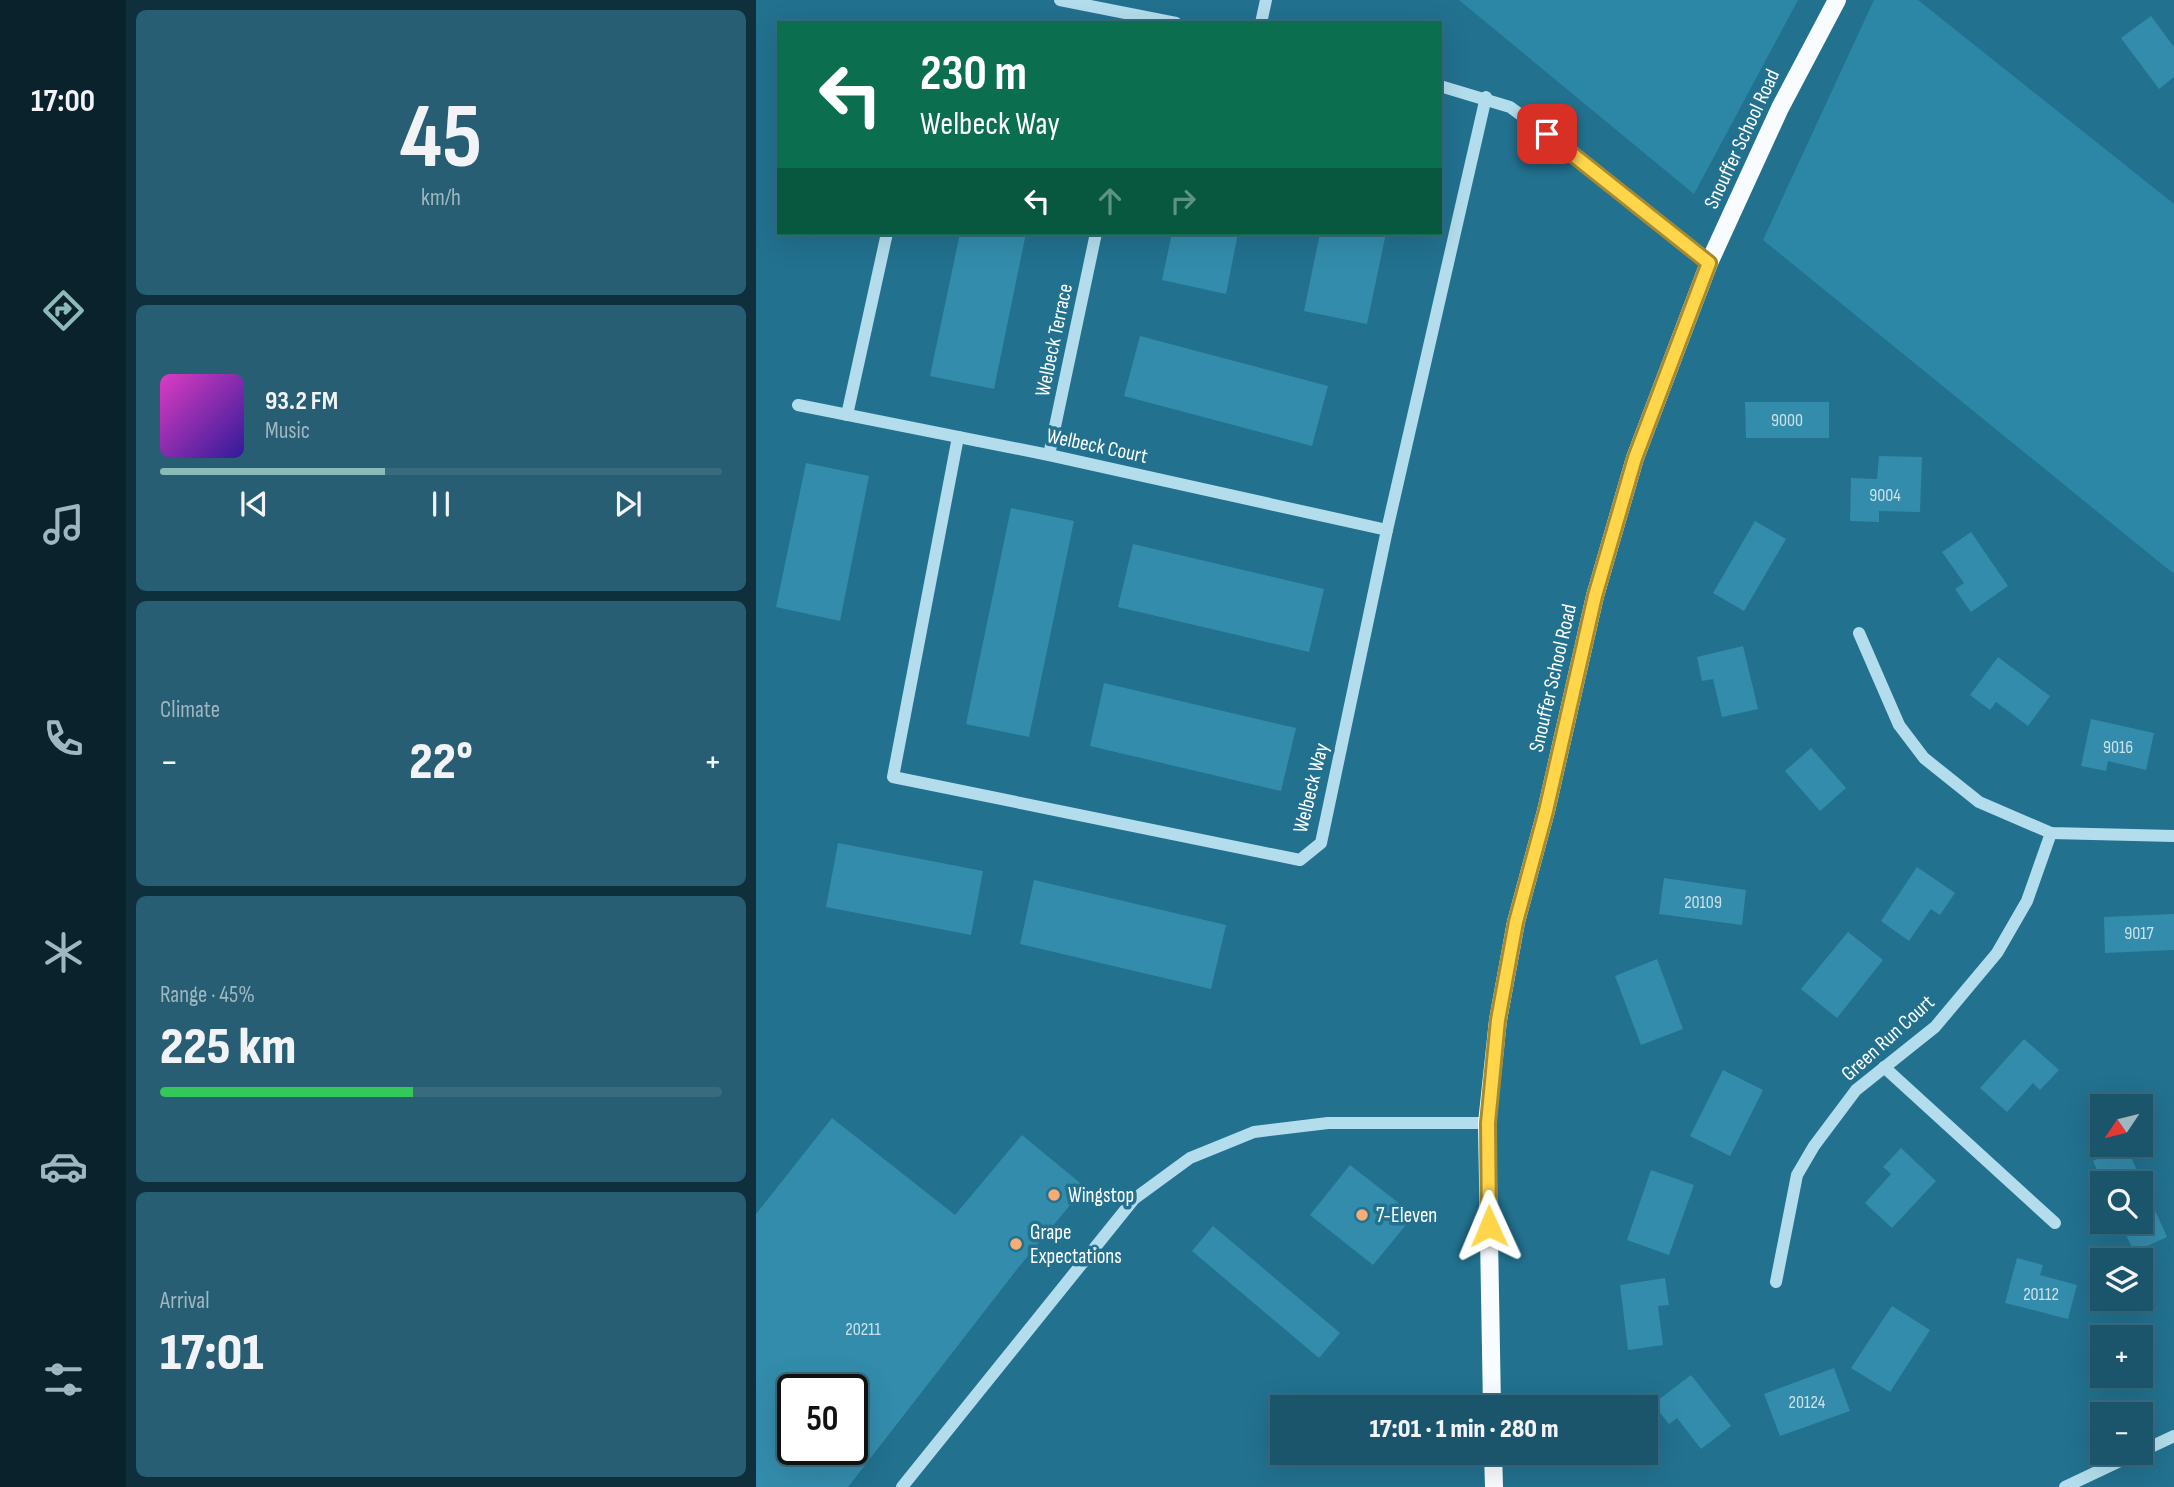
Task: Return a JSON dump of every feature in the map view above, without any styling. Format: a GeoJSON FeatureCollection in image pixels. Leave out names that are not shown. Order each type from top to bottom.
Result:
{"type":"FeatureCollection","features":[{"type":"Feature","properties":{"kind":"main road","name":"Snouffer School Road"},"geometry":{"type":"LineString","coordinates":[[1492,1395],[1488,1123],[1498,1020],[1516,922],[1546,811],[1595,596],[1635,458],[1709,263],[1780,108],[1837,0]]}},
{"type":"Feature","properties":{"kind":"main road"},"geometry":{"type":"LineString","coordinates":[[1493,1465],[1494,1487]]}},
{"type":"Feature","properties":{"kind":"street"},"geometry":{"type":"LineString","coordinates":[[1060,0],[1158,21]]}},
{"type":"Feature","properties":{"kind":"street"},"geometry":{"type":"LineString","coordinates":[[1261,21],[1266,0]]}},
{"type":"Feature","properties":{"kind":"street"},"geometry":{"type":"LineString","coordinates":[[1442,86],[1486,97],[1510,107],[1583,161],[1709,263]]}},
{"type":"Feature","properties":{"kind":"street","name":"Welbeck Way"},"geometry":{"type":"LineString","coordinates":[[958,437],[893,777],[1300,860],[1321,843],[1387,530],[1486,97]]}},
{"type":"Feature","properties":{"kind":"street"},"geometry":{"type":"LineString","coordinates":[[847,415],[887,235]]}},
{"type":"Feature","properties":{"kind":"street","name":"Welbeck Terrace"},"geometry":{"type":"LineString","coordinates":[[1049,455],[1096,235]]}},
{"type":"Feature","properties":{"kind":"street","name":"Welbeck Court"},"geometry":{"type":"LineString","coordinates":[[798,405],[1049,455],[1387,530]]}},
{"type":"Feature","properties":{"kind":"street"},"geometry":{"type":"LineString","coordinates":[[1859,633],[1899,725],[1924,758],[1979,802],[2052,833],[2174,836]]}},
{"type":"Feature","properties":{"kind":"street","name":"Green Run Court"},"geometry":{"type":"LineString","coordinates":[[1776,1282],[1797,1175],[1814,1146],[1856,1090],[1935,1027],[1997,953],[2027,901],[2052,833]]}},
{"type":"Feature","properties":{"kind":"street"},"geometry":{"type":"LineString","coordinates":[[1884,1067],[2055,1223]]}},
{"type":"Feature","properties":{"kind":"street"},"geometry":{"type":"LineString","coordinates":[[902,1487],[1134,1199],[1189,1158],[1254,1132],[1328,1123],[1488,1123]]}},
{"type":"Feature","properties":{"kind":"street"},"geometry":{"type":"LineString","coordinates":[[2153,1446],[2174,1436]]}},
{"type":"Feature","properties":{"kind":"street"},"geometry":{"type":"LineString","coordinates":[[2065,1487],[2112,1465]]}},
{"type":"Feature","properties":{"kind":"shaded area"},"geometry":{"type":"Polygon","coordinates":[[[1459,0],[1798,0],[1694,194],[1459,0]]]}},
{"type":"Feature","properties":{"kind":"shaded area"},"geometry":{"type":"Polygon","coordinates":[[[1874,0],[1918,0],[2174,204],[2174,574],[1763,240],[1874,0]]]}},
{"type":"Feature","properties":{"kind":"building"},"geometry":{"type":"Polygon","coordinates":[[[2151,16],[2174,47],[2174,77],[2159,89],[2121,38],[2151,16]]]}},
{"type":"Feature","properties":{"kind":"building"},"geometry":{"type":"Polygon","coordinates":[[[960,235],[1026,235],[994,389],[930,376],[960,235]]]}},
{"type":"Feature","properties":{"kind":"building"},"geometry":{"type":"Polygon","coordinates":[[[1172,235],[1238,235],[1226,294],[1162,280],[1172,235]]]}},
{"type":"Feature","properties":{"kind":"building"},"geometry":{"type":"Polygon","coordinates":[[[1320,235],[1386,235],[1367,324],[1304,311],[1320,235]]]}},
{"type":"Feature","properties":{"kind":"building"},"geometry":{"type":"Polygon","coordinates":[[[1140,336],[1328,386],[1312,446],[1124,396],[1140,336]]]}},
{"type":"Feature","properties":{"kind":"building"},"geometry":{"type":"Polygon","coordinates":[[[1745,402],[1829,402],[1829,438],[1746,438],[1745,402]]]}},
{"type":"Feature","properties":{"kind":"building"},"geometry":{"type":"Polygon","coordinates":[[[1879,456],[1922,457],[1920,512],[1879,511],[1879,522],[1850,521],[1851,478],[1877,479],[1879,456]]]}},
{"type":"Feature","properties":{"kind":"building"},"geometry":{"type":"Polygon","coordinates":[[[806,463],[869,476],[840,621],[776,607],[806,463]]]}},
{"type":"Feature","properties":{"kind":"building"},"geometry":{"type":"Polygon","coordinates":[[[1011,508],[1074,521],[1029,737],[966,724],[1011,508]]]}},
{"type":"Feature","properties":{"kind":"building"},"geometry":{"type":"Polygon","coordinates":[[[1755,521],[1786,539],[1744,611],[1713,593],[1755,521]]]}},
{"type":"Feature","properties":{"kind":"building"},"geometry":{"type":"Polygon","coordinates":[[[1971,532],[2008,586],[1971,612],[1955,589],[1964,583],[1942,552],[1971,532]]]}},
{"type":"Feature","properties":{"kind":"building"},"geometry":{"type":"Polygon","coordinates":[[[1133,544],[1324,589],[1309,652],[1118,607],[1133,544]]]}},
{"type":"Feature","properties":{"kind":"building"},"geometry":{"type":"Polygon","coordinates":[[[1743,646],[1758,709],[1722,717],[1713,679],[1702,681],[1697,657],[1743,646]]]}},
{"type":"Feature","properties":{"kind":"building"},"geometry":{"type":"Polygon","coordinates":[[[1998,657],[2050,696],[2028,726],[1996,702],[1990,710],[1970,695],[1998,657]]]}},
{"type":"Feature","properties":{"kind":"building"},"geometry":{"type":"Polygon","coordinates":[[[1104,683],[1296,728],[1281,791],[1090,746],[1104,683]]]}},
{"type":"Feature","properties":{"kind":"building"},"geometry":{"type":"Polygon","coordinates":[[[2091,719],[2154,733],[2146,770],[2108,761],[2106,771],[2081,766],[2091,719]]]}},
{"type":"Feature","properties":{"kind":"building"},"geometry":{"type":"Polygon","coordinates":[[[1811,748],[1846,788],[1820,811],[1785,771],[1811,748]]]}},
{"type":"Feature","properties":{"kind":"building"},"geometry":{"type":"Polygon","coordinates":[[[838,843],[983,871],[971,935],[826,907],[838,843]]]}},
{"type":"Feature","properties":{"kind":"building"},"geometry":{"type":"Polygon","coordinates":[[[1917,867],[1955,893],[1940,915],[1931,909],[1909,941],[1881,921],[1917,867]]]}},
{"type":"Feature","properties":{"kind":"building"},"geometry":{"type":"Polygon","coordinates":[[[1664,878],[1746,890],[1742,925],[1659,914],[1664,878]]]}},
{"type":"Feature","properties":{"kind":"building"},"geometry":{"type":"Polygon","coordinates":[[[1034,880],[1226,925],[1211,989],[1020,944],[1034,880]]]}},
{"type":"Feature","properties":{"kind":"building"},"geometry":{"type":"Polygon","coordinates":[[[2174,914],[2174,950],[2105,953],[2104,917],[2174,914]]]}},
{"type":"Feature","properties":{"kind":"building"},"geometry":{"type":"Polygon","coordinates":[[[1848,932],[1883,960],[1837,1018],[1801,989],[1848,932]]]}},
{"type":"Feature","properties":{"kind":"building"},"geometry":{"type":"Polygon","coordinates":[[[1657,959],[1683,1029],[1641,1045],[1615,976],[1657,959]]]}},
{"type":"Feature","properties":{"kind":"building"},"geometry":{"type":"Polygon","coordinates":[[[2024,1039],[2059,1070],[2040,1090],[2033,1083],[2007,1112],[1980,1088],[2024,1039]]]}},
{"type":"Feature","properties":{"kind":"building"},"geometry":{"type":"Polygon","coordinates":[[[1723,1070],[1763,1090],[1730,1156],[1690,1136],[1723,1070]]]}},
{"type":"Feature","properties":{"kind":"building"},"geometry":{"type":"Polygon","coordinates":[[[832,1118],[955,1215],[1022,1135],[1085,1187],[1018,1268],[868,1461],[868,1374],[777,1374],[777,1465],[865,1465],[848,1487],[756,1487],[756,1214],[832,1118]]]}},
{"type":"Feature","properties":{"kind":"building"},"geometry":{"type":"Polygon","coordinates":[[[1901,1148],[1936,1181],[1892,1228],[1865,1203],[1891,1174],[1883,1167],[1901,1148]]]}},
{"type":"Feature","properties":{"kind":"building"},"geometry":{"type":"Polygon","coordinates":[[[2102,1157],[2131,1157],[2137,1171],[2098,1171],[2093,1161],[2102,1157]]]}},
{"type":"Feature","properties":{"kind":"building","name":"7-Eleven"},"geometry":{"type":"Polygon","coordinates":[[[1350,1165],[1414,1215],[1373,1265],[1310,1215],[1350,1165]]]}},
{"type":"Feature","properties":{"kind":"building"},"geometry":{"type":"Polygon","coordinates":[[[1651,1170],[1694,1185],[1669,1255],[1627,1240],[1651,1170]]]}},
{"type":"Feature","properties":{"kind":"building"},"geometry":{"type":"Polygon","coordinates":[[[2153,1206],[2167,1237],[2143,1248],[2132,1248],[2126,1234],[2153,1234],[2153,1206]]]}},
{"type":"Feature","properties":{"kind":"building"},"geometry":{"type":"Polygon","coordinates":[[[1213,1226],[1340,1333],[1319,1358],[1192,1251],[1213,1226]]]}},
{"type":"Feature","properties":{"kind":"building"},"geometry":{"type":"Polygon","coordinates":[[[2017,1258],[2043,1265],[2040,1275],[2077,1285],[2068,1319],[2005,1303],[2017,1258]]]}},
{"type":"Feature","properties":{"kind":"building"},"geometry":{"type":"Polygon","coordinates":[[[1665,1278],[1669,1305],[1658,1306],[1663,1345],[1628,1350],[1620,1285],[1665,1278]]]}},
{"type":"Feature","properties":{"kind":"building"},"geometry":{"type":"Polygon","coordinates":[[[1892,1306],[1930,1330],[1890,1392],[1851,1368],[1892,1306]]]}},
{"type":"Feature","properties":{"kind":"building"},"geometry":{"type":"Polygon","coordinates":[[[1834,1368],[1850,1411],[1780,1436],[1764,1394],[1834,1368]]]}},
{"type":"Feature","properties":{"kind":"building"},"geometry":{"type":"Polygon","coordinates":[[[1691,1375],[1731,1426],[1701,1449],[1677,1418],[1669,1424],[1658,1410],[1658,1400],[1691,1375]]]}},
{"type":"Feature","properties":{"kind":"place","name":"Wingstop"},"geometry":{"type":"Point","coordinates":[1054,1195]}},
{"type":"Feature","properties":{"kind":"place","name":"7-Eleven"},"geometry":{"type":"Point","coordinates":[1362,1215]}},
{"type":"Feature","properties":{"kind":"place","name":"Grape Expectations"},"geometry":{"type":"Point","coordinates":[1016,1244]}},
{"type":"Feature","properties":{"kind":"route"},"geometry":{"type":"LineString","coordinates":[[1489,1226],[1488,1123],[1498,1020],[1516,922],[1546,811],[1595,596],[1635,458],[1709,263],[1547,134]]}}]}
